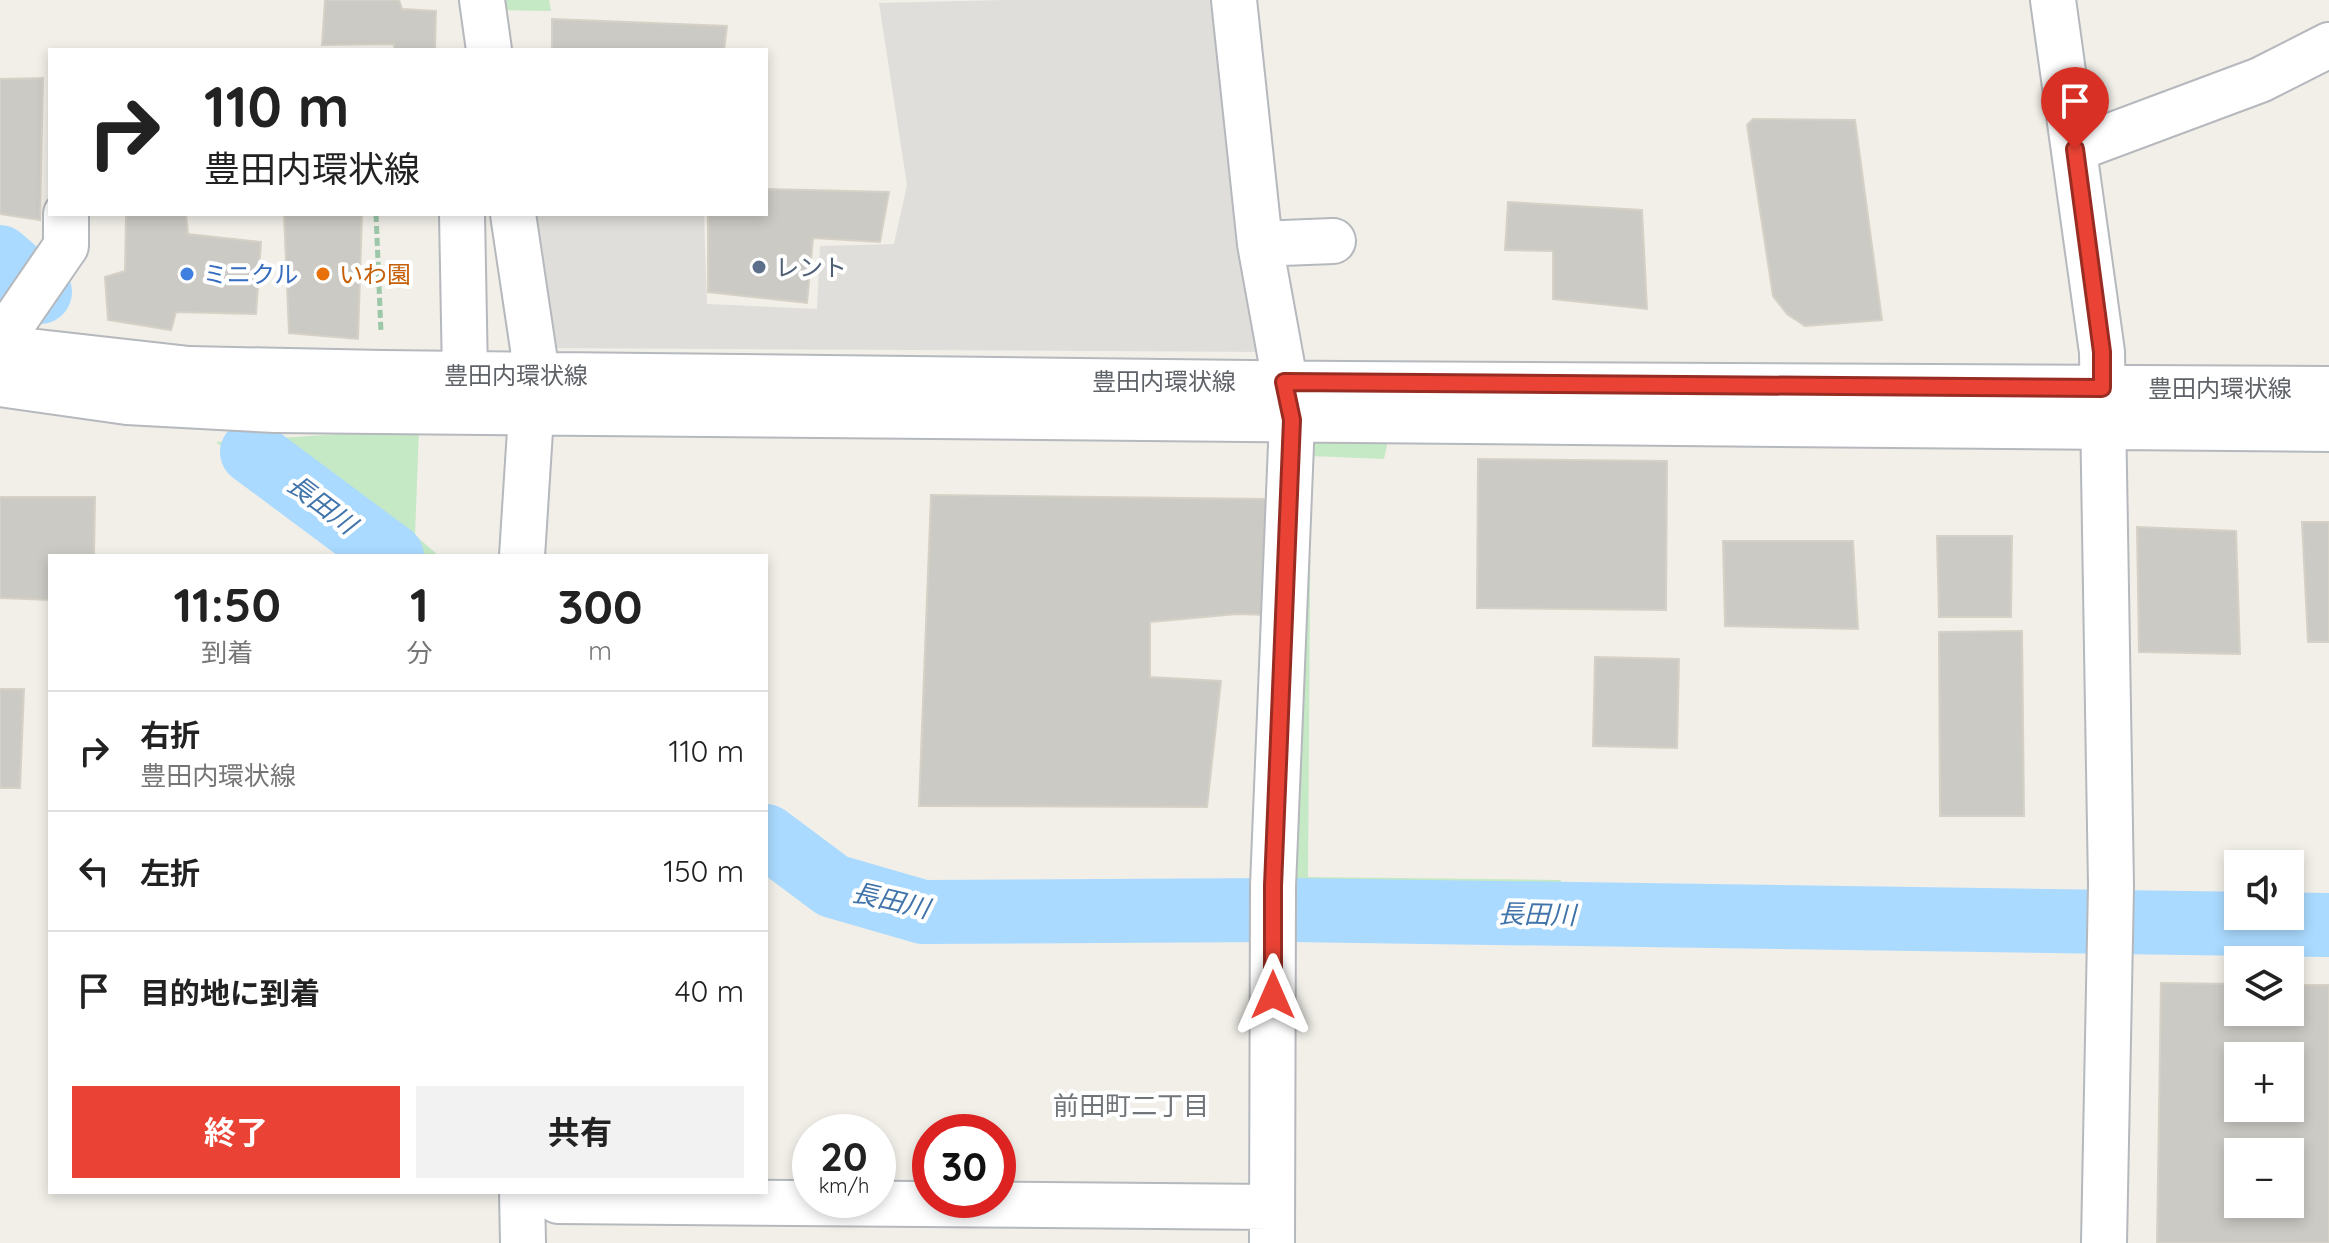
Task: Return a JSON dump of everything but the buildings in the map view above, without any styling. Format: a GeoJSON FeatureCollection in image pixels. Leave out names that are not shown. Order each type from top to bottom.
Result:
{"type":"FeatureCollection","features":[{"type":"Feature","properties":{"kind":"street"},"geometry":{"type":"LineString","coordinates":[[482,0],[489,48]]}},
{"type":"Feature","properties":{"kind":"street"},"geometry":{"type":"LineString","coordinates":[[523,1243],[540,1196],[1272,1225],[1273,886],[1288,401],[1260,244],[1234,0]]}},
{"type":"Feature","properties":{"kind":"street"},"geometry":{"type":"LineString","coordinates":[[2053,0],[2102,352],[2111,886],[2104,1243]]}},
{"type":"Feature","properties":{"kind":"street"},"geometry":{"type":"LineString","coordinates":[[2075,149],[2260,80],[2329,45]]}},
{"type":"Feature","properties":{"kind":"street"},"geometry":{"type":"LineString","coordinates":[[462,216],[465,375]]}},
{"type":"Feature","properties":{"kind":"street"},"geometry":{"type":"LineString","coordinates":[[513,216],[534,395],[522,554]]}},
{"type":"Feature","properties":{"kind":"street"},"geometry":{"type":"LineString","coordinates":[[4,336],[66,230]]}},
{"type":"Feature","properties":{"kind":"street"},"geometry":{"type":"LineString","coordinates":[[1260,244],[1333,241]]}},
{"type":"Feature","properties":{"kind":"street","name":"豊田内環状線"},"geometry":{"type":"LineString","coordinates":[[4,336],[29,351],[189,369],[465,375],[534,395]]}},
{"type":"Feature","properties":{"kind":"street","name":"豊田内環状線"},"geometry":{"type":"LineString","coordinates":[[0,384],[199,407],[534,395],[957,414],[1288,401],[2102,408],[2329,429]]}},
{"type":"Feature","properties":{"kind":"street","name":"豊田内環状線"},"geometry":{"type":"LineString","coordinates":[[2102,408],[2329,389]]}},
{"type":"Feature","properties":{"kind":"path"},"geometry":{"type":"LineString","coordinates":[[376,216],[383,373]]}},
{"type":"Feature","properties":{"kind":"shaded area"},"geometry":{"type":"Polygon","coordinates":[[[1224,0],[1271,352],[542,348],[531,216],[704,216],[707,304],[817,309],[820,246],[894,244],[907,185],[879,3],[1224,0]]]}},
{"type":"Feature","properties":{"kind":"green space"},"geometry":{"type":"Polygon","coordinates":[[[499,0],[549,0],[551,11],[500,10],[499,0]]]}},
{"type":"Feature","properties":{"kind":"green space"},"geometry":{"type":"Polygon","coordinates":[[[419,429],[415,535],[437,554],[365,554],[216,442],[419,429]]]}},
{"type":"Feature","properties":{"kind":"green space"},"geometry":{"type":"Polygon","coordinates":[[[1304,432],[1390,432],[1384,459],[1311,456],[1308,877],[1561,880],[1557,900],[1284,892],[1304,432]]]}},
{"type":"Feature","properties":{"kind":"waterway","name":"長田川"},"geometry":{"type":"LineString","coordinates":[[0,257],[40,292]]}},
{"type":"Feature","properties":{"kind":"waterway","name":"長田川"},"geometry":{"type":"LineString","coordinates":[[252,452],[389,554]]}},
{"type":"Feature","properties":{"kind":"waterway","name":"長田川"},"geometry":{"type":"LineString","coordinates":[[768,837],[833,886],[923,912],[1291,910],[2329,925]]}},
{"type":"Feature","properties":{"kind":"place","name":"レント"},"geometry":{"type":"Point","coordinates":[759,267]}},
{"type":"Feature","properties":{"kind":"place","name":"ミニクル"},"geometry":{"type":"Point","coordinates":[187,274]}},
{"type":"Feature","properties":{"kind":"place","name":"いわ園"},"geometry":{"type":"Point","coordinates":[323,274]}},
{"type":"Feature","properties":{"kind":"district","name":"前田町二丁目"},"geometry":{"type":"Point","coordinates":[1131,1105]}},
{"type":"Feature","properties":{"kind":"route"},"geometry":{"type":"LineString","coordinates":[[1273,995],[1273,886],[1292,420],[1284,382],[2102,388],[2102,352],[2075,149]]}}]}
